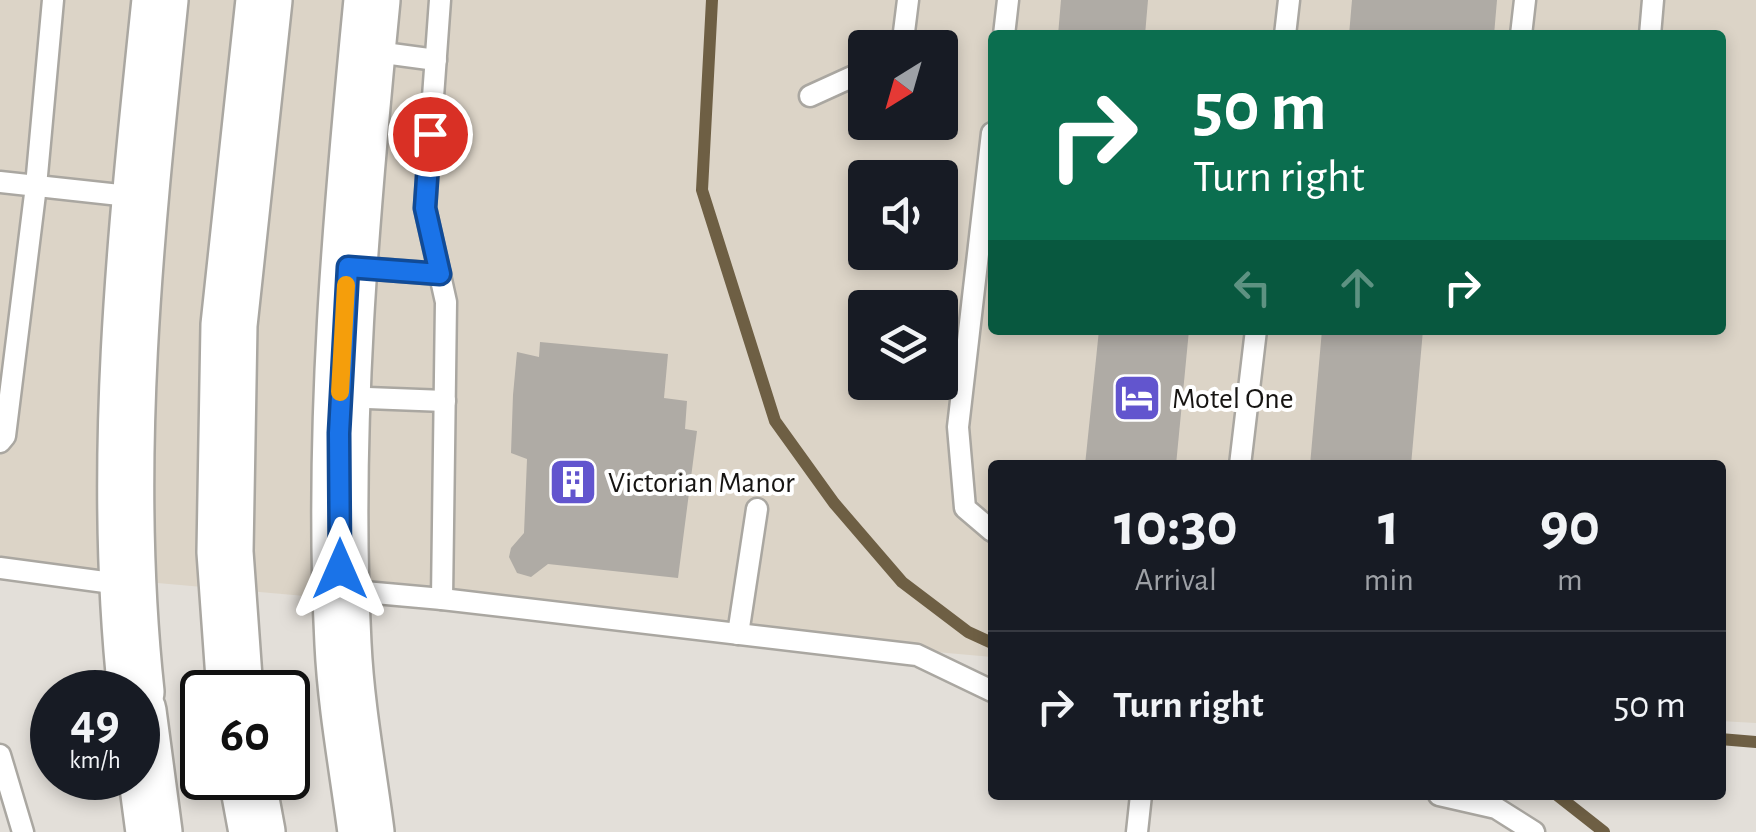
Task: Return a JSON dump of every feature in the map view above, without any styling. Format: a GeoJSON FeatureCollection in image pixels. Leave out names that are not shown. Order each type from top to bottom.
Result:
{"type":"FeatureCollection","features":[{"type":"Feature","properties":{"kind":"main road"},"geometry":{"type":"LineString","coordinates":[[135,670],[124,430],[140,198],[160,0]]}},
{"type":"Feature","properties":{"kind":"main road"},"geometry":{"type":"LineString","coordinates":[[233,670],[225,552],[229,325],[264,0]]}},
{"type":"Feature","properties":{"kind":"main road"},"geometry":{"type":"LineString","coordinates":[[366,832],[343,649],[340,397],[370,25]]}},
{"type":"Feature","properties":{"kind":"main road"},"geometry":{"type":"LineString","coordinates":[[150,800],[154,832]]}},
{"type":"Feature","properties":{"kind":"main road"},"geometry":{"type":"LineString","coordinates":[[251,800],[256,832]]}},
{"type":"Feature","properties":{"kind":"lane"},"geometry":{"type":"LineString","coordinates":[[0,442],[5,436],[36,186],[52,0]]}},
{"type":"Feature","properties":{"kind":"lane"},"geometry":{"type":"LineString","coordinates":[[440,0],[425,208],[446,302],[442,599]]}},
{"type":"Feature","properties":{"kind":"lane"},"geometry":{"type":"LineString","coordinates":[[904,30],[908,0]]}},
{"type":"Feature","properties":{"kind":"lane"},"geometry":{"type":"LineString","coordinates":[[1005,30],[1008,0]]}},
{"type":"Feature","properties":{"kind":"lane"},"geometry":{"type":"LineString","coordinates":[[1286,30],[1289,0]]}},
{"type":"Feature","properties":{"kind":"lane"},"geometry":{"type":"LineString","coordinates":[[1522,30],[1525,0]]}},
{"type":"Feature","properties":{"kind":"lane"},"geometry":{"type":"LineString","coordinates":[[1651,30],[1654,0]]}},
{"type":"Feature","properties":{"kind":"lane"},"geometry":{"type":"LineString","coordinates":[[370,25],[436,60]]}},
{"type":"Feature","properties":{"kind":"lane"},"geometry":{"type":"LineString","coordinates":[[810,96],[848,79]]}},
{"type":"Feature","properties":{"kind":"lane"},"geometry":{"type":"LineString","coordinates":[[988,168],[958,427],[965,508],[988,528]]}},
{"type":"Feature","properties":{"kind":"lane"},"geometry":{"type":"LineString","coordinates":[[0,182],[140,198]]}},
{"type":"Feature","properties":{"kind":"lane"},"geometry":{"type":"LineString","coordinates":[[348,267],[440,274]]}},
{"type":"Feature","properties":{"kind":"lane"},"geometry":{"type":"LineString","coordinates":[[1241,460],[1255,335]]}},
{"type":"Feature","properties":{"kind":"lane"},"geometry":{"type":"LineString","coordinates":[[340,397],[445,401]]}},
{"type":"Feature","properties":{"kind":"lane"},"geometry":{"type":"LineString","coordinates":[[738,634],[757,509]]}},
{"type":"Feature","properties":{"kind":"lane"},"geometry":{"type":"LineString","coordinates":[[0,568],[129,585]]}},
{"type":"Feature","properties":{"kind":"lane"},"geometry":{"type":"LineString","coordinates":[[340,590],[917,655],[988,690]]}},
{"type":"Feature","properties":{"kind":"lane"},"geometry":{"type":"LineString","coordinates":[[0,755],[23,832]]}},
{"type":"Feature","properties":{"kind":"lane"},"geometry":{"type":"LineString","coordinates":[[1137,832],[1140,800]]}},
{"type":"Feature","properties":{"kind":"lane"},"geometry":{"type":"LineString","coordinates":[[1461,800],[1496,808],[1534,832]]}},
{"type":"Feature","properties":{"kind":"shaded area"},"geometry":{"type":"Polygon","coordinates":[[[0,0],[1756,0],[1756,723],[1726,721],[1726,460],[988,460],[988,657],[0,569],[0,0]]]}},
{"type":"Feature","properties":{"kind":"building"},"geometry":{"type":"Polygon","coordinates":[[[1061,0],[1148,0],[1145,30],[1058,30],[1061,0]]]}},
{"type":"Feature","properties":{"kind":"building"},"geometry":{"type":"Polygon","coordinates":[[[1352,0],[1497,0],[1494,30],[1349,30],[1352,0]]]}},
{"type":"Feature","properties":{"kind":"building","name":"Motel One"},"geometry":{"type":"Polygon","coordinates":[[[1098,335],[1189,335],[1176,460],[1086,460],[1098,335]]]}},
{"type":"Feature","properties":{"kind":"building"},"geometry":{"type":"Polygon","coordinates":[[[1322,335],[1423,335],[1411,460],[1310,460],[1322,335]]]}},
{"type":"Feature","properties":{"kind":"building","name":"Victorian Manor"},"geometry":{"type":"Polygon","coordinates":[[[540,342],[668,354],[664,398],[687,401],[685,429],[697,431],[678,578],[548,564],[531,577],[517,573],[509,557],[511,548],[524,533],[527,459],[511,453],[517,352],[539,357],[540,342]]]}},
{"type":"Feature","properties":{"kind":"waterway"},"geometry":{"type":"LineString","coordinates":[[712,0],[702,190],[775,421],[834,503],[902,582],[968,632],[988,641]]}},
{"type":"Feature","properties":{"kind":"waterway"},"geometry":{"type":"LineString","coordinates":[[1726,740],[1756,742]]}},
{"type":"Feature","properties":{"kind":"waterway"},"geometry":{"type":"LineString","coordinates":[[1563,800],[1604,832]]}},
{"type":"Feature","properties":{"kind":"slow traffic"},"geometry":{"type":"LineString","coordinates":[[340,392],[346,285]]}},
{"type":"Feature","properties":{"kind":"place","name":"Motel One"},"geometry":{"type":"Point","coordinates":[1137,398]}},
{"type":"Feature","properties":{"kind":"place","name":"Victorian Manor"},"geometry":{"type":"Point","coordinates":[573,482]}},
{"type":"Feature","properties":{"kind":"route"},"geometry":{"type":"LineString","coordinates":[[340,569],[339,433],[348,267],[440,274],[425,208],[430,134]]}}]}
